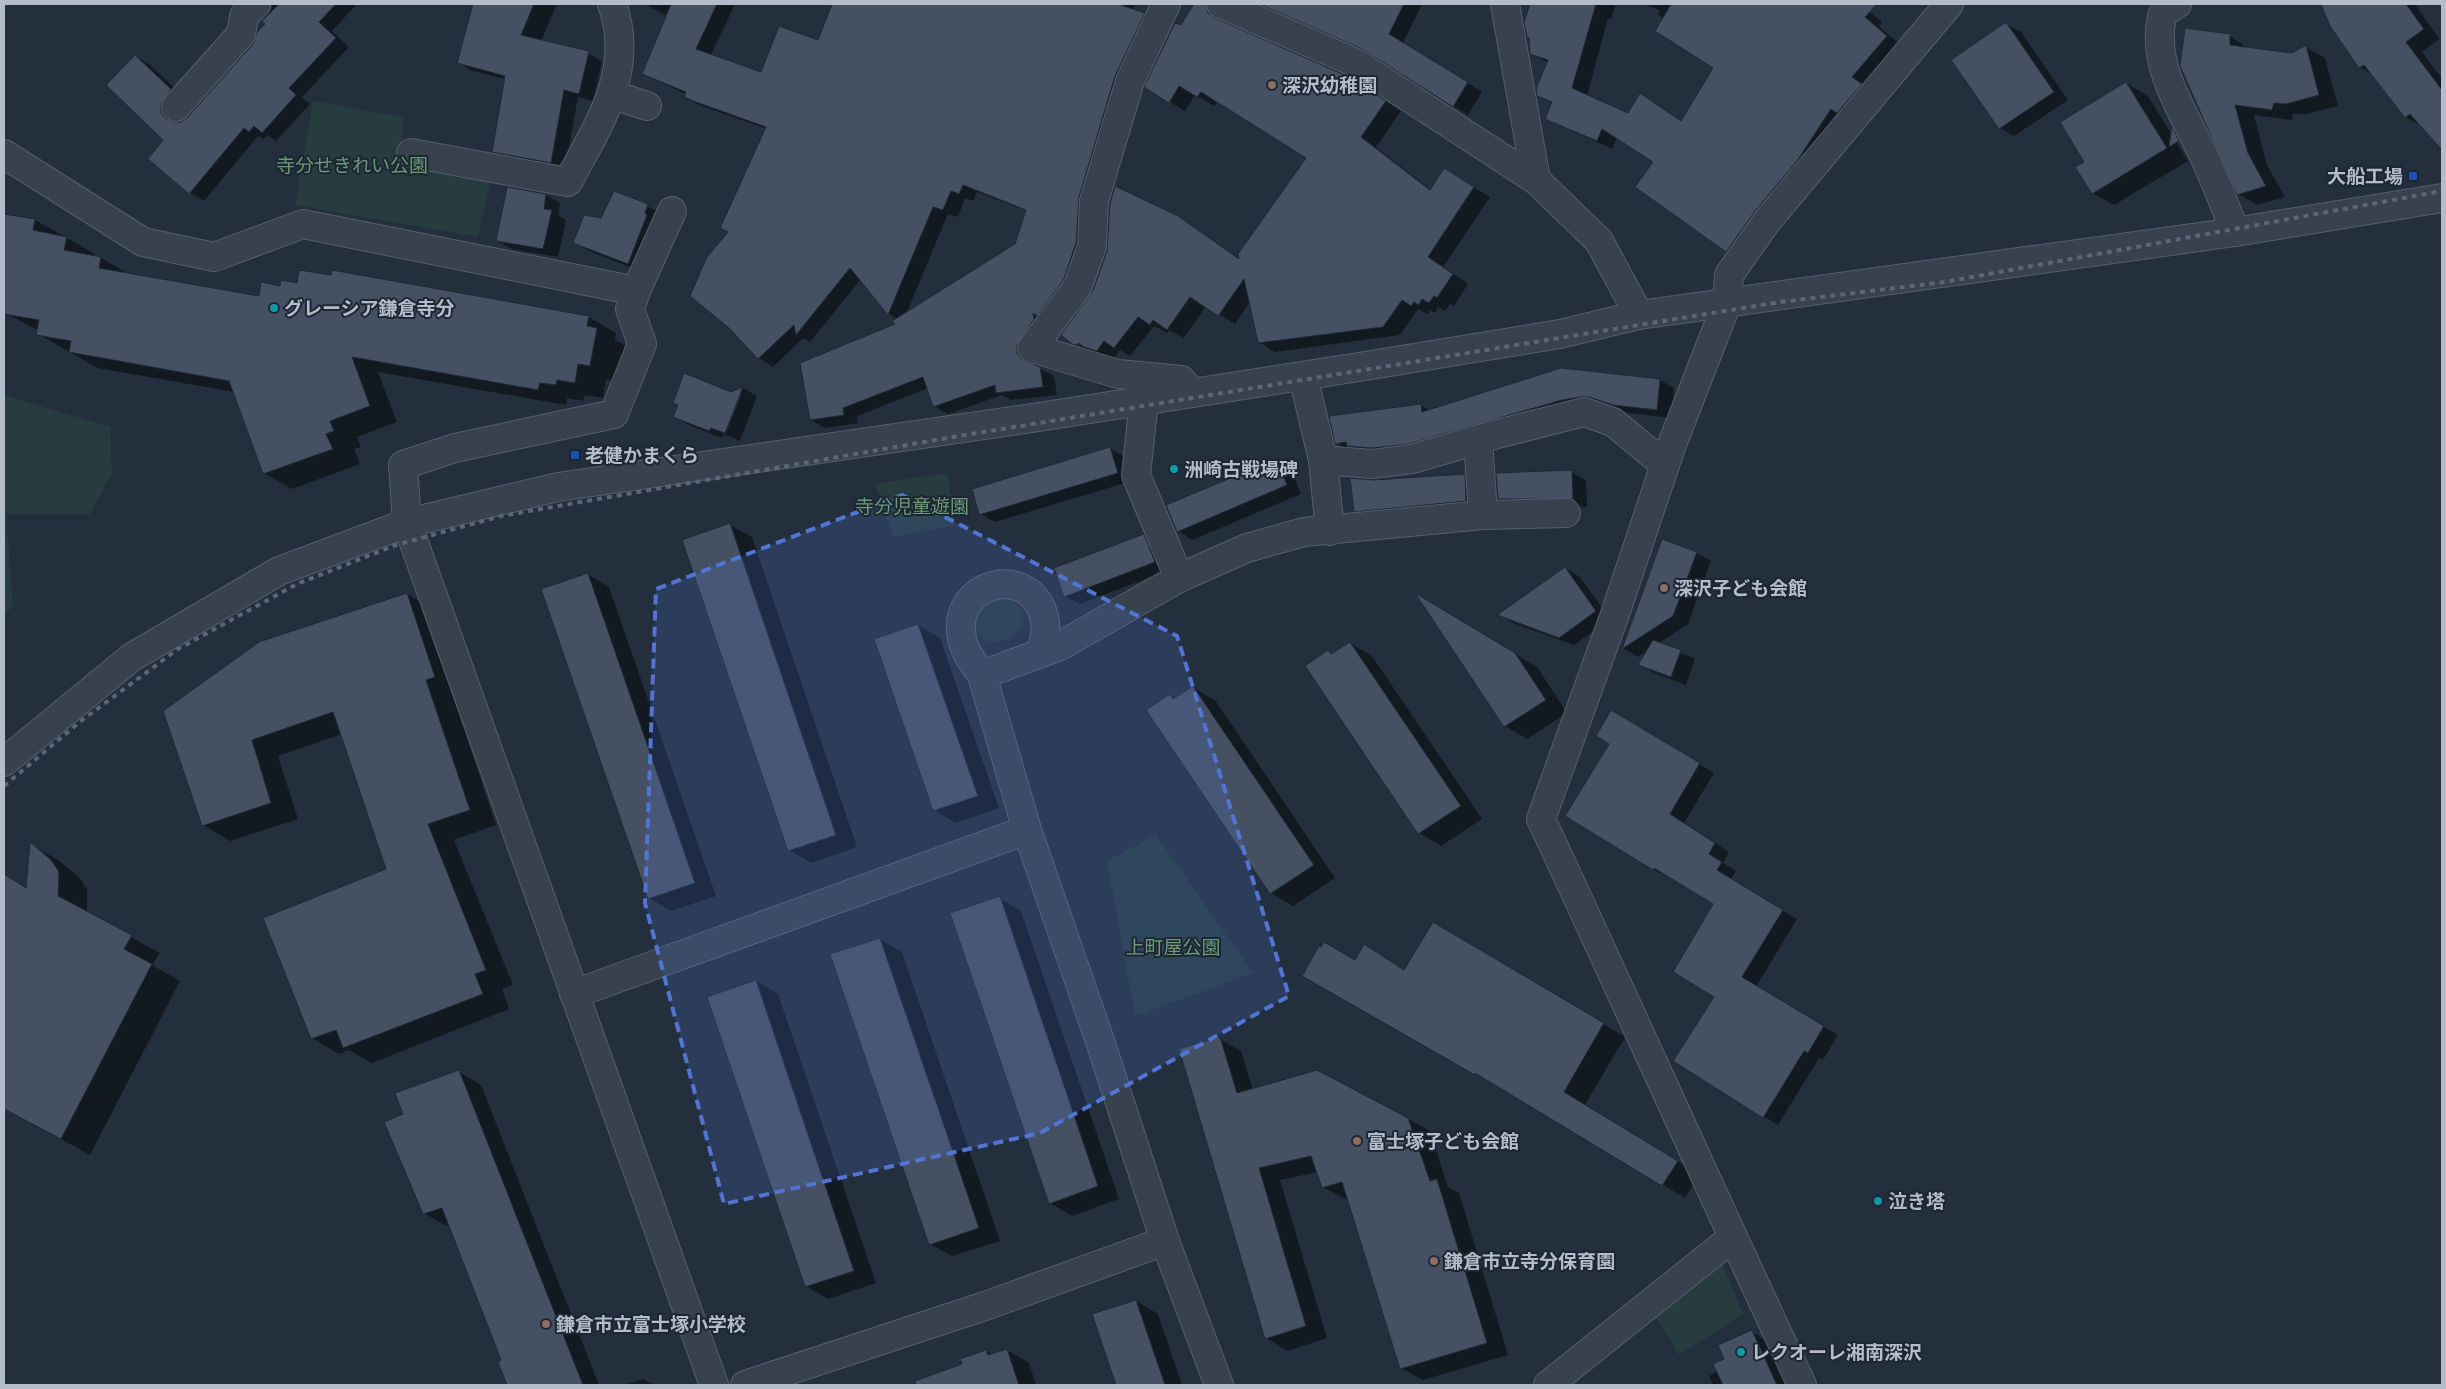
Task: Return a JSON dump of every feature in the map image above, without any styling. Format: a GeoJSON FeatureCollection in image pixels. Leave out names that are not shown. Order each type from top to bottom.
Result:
{"type":"FeatureCollection","features":[{"type":"Feature","properties":{"kind":"street"},"geometry":{"type":"LineString","coordinates":[[176,107],[241,34],[244,16],[256,4]]}},
{"type":"Feature","properties":{"kind":"street"},"geometry":{"type":"LineString","coordinates":[[411,153],[568,182],[613,95],[621,56],[616,16],[612,4]]}},
{"type":"Feature","properties":{"kind":"street"},"geometry":{"type":"LineString","coordinates":[[1166,4],[1130,81],[1094,201],[1092,246],[1078,286],[1032,348],[1118,374],[1181,380],[1192,393]]}},
{"type":"Feature","properties":{"kind":"street"},"geometry":{"type":"LineString","coordinates":[[1221,4],[1356,63],[1536,180],[1600,241],[1639,315]]}},
{"type":"Feature","properties":{"kind":"street"},"geometry":{"type":"LineString","coordinates":[[1505,4],[1536,180]]}},
{"type":"Feature","properties":{"kind":"street"},"geometry":{"type":"LineString","coordinates":[[1802,1385],[1732,1238],[1640,1030],[1542,819],[1615,614],[1665,465],[1727,303],[1730,275],[1767,222],[1949,4]]}},
{"type":"Feature","properties":{"kind":"street"},"geometry":{"type":"LineString","coordinates":[[2177,4],[2163,13],[2159,28],[2166,78],[2203,154],[2235,232]]}},
{"type":"Feature","properties":{"kind":"street"},"geometry":{"type":"LineString","coordinates":[[613,95],[647,106]]}},
{"type":"Feature","properties":{"kind":"street"},"geometry":{"type":"LineString","coordinates":[[4,154],[143,242],[214,257],[303,224],[636,291]]}},
{"type":"Feature","properties":{"kind":"street"},"geometry":{"type":"LineString","coordinates":[[4,762],[132,657],[279,571],[407,523],[558,487],[1302,376],[1560,334],[1639,315],[2235,232],[2442,198]]}},
{"type":"Feature","properties":{"kind":"street"},"geometry":{"type":"LineString","coordinates":[[672,211],[636,291],[630,309],[642,344],[614,414],[454,448],[403,465],[407,523],[714,1385]]}},
{"type":"Feature","properties":{"kind":"street"},"geometry":{"type":"LineString","coordinates":[[1302,376],[1323,460],[1330,532]]}},
{"type":"Feature","properties":{"kind":"street"},"geometry":{"type":"LineString","coordinates":[[1144,401],[1136,475],[1179,578]]}},
{"type":"Feature","properties":{"kind":"street"},"geometry":{"type":"LineString","coordinates":[[1323,460],[1372,464],[1412,459],[1584,412],[1613,422],[1665,465]]}},
{"type":"Feature","properties":{"kind":"street"},"geometry":{"type":"LineString","coordinates":[[1478,440],[1483,515]]}},
{"type":"Feature","properties":{"kind":"street"},"geometry":{"type":"LineString","coordinates":[[982,675],[1060,646],[1179,578],[1247,548],[1304,532],[1330,532],[1483,515],[1566,513]]}},
{"type":"Feature","properties":{"kind":"street"},"geometry":{"type":"LineString","coordinates":[[1042,652],[1046,623],[1041,606],[1025,588],[1008,583],[995,584],[979,592],[965,606],[960,621],[962,640],[968,656],[982,675],[1028,830],[1100,1040],[1165,1241],[1219,1385]]}},
{"type":"Feature","properties":{"kind":"street"},"geometry":{"type":"LineString","coordinates":[[574,994],[1028,830]]}},
{"type":"Feature","properties":{"kind":"street"},"geometry":{"type":"LineString","coordinates":[[1548,1385],[1732,1238]]}},
{"type":"Feature","properties":{"kind":"street"},"geometry":{"type":"LineString","coordinates":[[745,1385],[985,1306],[1165,1241]]}},
{"type":"Feature","properties":{"kind":"highlighted area"},"geometry":{"type":"Polygon","coordinates":[[[902,495],[1177,636],[1289,996],[1040,1133],[724,1204],[645,903],[656,589],[902,495]]]}},
{"type":"Feature","properties":{"kind":"green space","name":"寺分せきれい公園"},"geometry":{"type":"Polygon","coordinates":[[[313,101],[404,117],[400,159],[491,179],[478,237],[295,205],[313,101]]]}},
{"type":"Feature","properties":{"kind":"green space"},"geometry":{"type":"Polygon","coordinates":[[[4,395],[110,427],[112,473],[90,514],[6,514],[13,606],[4,615],[4,395]]]}},
{"type":"Feature","properties":{"kind":"green space","name":"寺分児童遊園"},"geometry":{"type":"Polygon","coordinates":[[[947,473],[955,525],[893,537],[875,484],[947,473]]]}},
{"type":"Feature","properties":{"kind":"green space"},"geometry":{"type":"Polygon","coordinates":[[[1000,599],[1015,604],[1022,610],[1024,618],[1021,626],[1006,639],[996,642],[987,641],[971,628],[972,620],[988,601],[1000,599]]]}},
{"type":"Feature","properties":{"kind":"green space","name":"上町屋公園"},"geometry":{"type":"Polygon","coordinates":[[[1156,835],[1253,973],[1135,1016],[1107,861],[1156,835]]]}},
{"type":"Feature","properties":{"kind":"green space"},"geometry":{"type":"Polygon","coordinates":[[[1722,1262],[1743,1314],[1679,1355],[1656,1317],[1722,1262]]]}},
{"type":"Feature","properties":{"kind":"building"},"geometry":{"type":"Polygon","coordinates":[[[279,4],[336,4],[319,22],[336,38],[289,88],[296,95],[262,133],[254,126],[249,132],[244,128],[189,194],[148,159],[163,140],[106,85],[135,55],[171,89],[161,104],[161,112],[165,118],[173,122],[181,122],[188,117],[253,44],[257,32],[265,24],[262,21],[279,4]]]}},
{"type":"Feature","properties":{"kind":"building"},"geometry":{"type":"Polygon","coordinates":[[[473,4],[534,4],[521,35],[589,51],[579,94],[564,90],[551,163],[492,152],[505,76],[457,63],[473,4]]]}},
{"type":"Feature","properties":{"kind":"building"},"geometry":{"type":"Polygon","coordinates":[[[671,4],[717,4],[696,49],[761,72],[779,26],[818,40],[832,4],[1118,4],[1145,13],[1115,76],[1079,197],[1076,243],[1064,279],[1037,316],[1033,313],[1034,319],[1017,345],[1017,353],[1021,359],[1040,367],[1043,387],[996,393],[995,385],[933,407],[923,377],[843,408],[844,415],[810,420],[800,363],[895,324],[892,321],[1015,244],[1026,210],[963,185],[959,194],[951,191],[943,210],[933,207],[888,315],[850,268],[796,335],[794,325],[758,359],[729,328],[690,296],[707,257],[728,232],[720,228],[766,127],[684,97],[686,92],[642,74],[671,4]]]}},
{"type":"Feature","properties":{"kind":"building"},"geometry":{"type":"Polygon","coordinates":[[[1194,4],[1206,4],[1208,13],[1215,18],[1349,77],[1386,101],[1361,137],[1430,190],[1444,168],[1474,187],[1428,257],[1453,274],[1437,298],[1434,296],[1429,303],[1422,299],[1419,305],[1414,302],[1411,306],[1402,300],[1383,327],[1258,343],[1244,279],[1218,316],[1190,297],[1167,330],[1153,320],[1150,325],[1138,317],[1114,348],[1104,341],[1097,351],[1078,343],[1076,345],[1072,344],[1061,335],[1093,291],[1107,251],[1110,204],[1115,186],[1178,216],[1239,259],[1238,254],[1306,158],[1201,92],[1197,97],[1179,86],[1169,103],[1144,87],[1175,23],[1181,25],[1194,4]]]}},
{"type":"Feature","properties":{"kind":"building"},"geometry":{"type":"Polygon","coordinates":[[[1259,4],[1404,4],[1389,34],[1468,82],[1453,107],[1362,49],[1259,4]]]}},
{"type":"Feature","properties":{"kind":"building"},"geometry":{"type":"Polygon","coordinates":[[[1530,4],[1596,4],[1572,88],[1628,113],[1640,93],[1681,121],[1713,68],[1655,31],[1671,4],[1877,4],[1865,17],[1887,36],[1852,77],[1862,84],[1837,113],[1831,109],[1797,161],[1755,211],[1726,252],[1635,187],[1653,162],[1602,129],[1597,141],[1545,119],[1552,102],[1537,96],[1536,89],[1548,60],[1530,54],[1529,38],[1527,37],[1524,22],[1530,4]]]}},
{"type":"Feature","properties":{"kind":"building"},"geometry":{"type":"Polygon","coordinates":[[[2321,4],[2406,4],[2424,29],[2406,42],[2442,90],[2442,150],[2410,114],[2405,118],[2364,65],[2359,68],[2330,26],[2321,4]]]}},
{"type":"Feature","properties":{"kind":"building"},"geometry":{"type":"Polygon","coordinates":[[[2006,22],[2054,92],[1999,129],[1951,60],[2006,22]]]}},
{"type":"Feature","properties":{"kind":"building"},"geometry":{"type":"Polygon","coordinates":[[[2185,28],[2230,34],[2230,45],[2292,53],[2306,45],[2319,95],[2286,104],[2274,103],[2272,110],[2235,105],[2248,153],[2266,186],[2237,195],[2180,66],[2185,28]]]}},
{"type":"Feature","properties":{"kind":"building"},"geometry":{"type":"Polygon","coordinates":[[[2126,82],[2167,148],[2092,194],[2075,167],[2084,162],[2060,122],[2126,82]]]}},
{"type":"Feature","properties":{"kind":"building"},"geometry":{"type":"Polygon","coordinates":[[[2172,126],[2179,141],[2169,147],[2172,126]]]}},
{"type":"Feature","properties":{"kind":"building"},"geometry":{"type":"Polygon","coordinates":[[[507,187],[546,194],[544,209],[552,210],[543,249],[496,241],[507,187]]]}},
{"type":"Feature","properties":{"kind":"building"},"geometry":{"type":"Polygon","coordinates":[[[614,191],[648,204],[645,213],[647,215],[628,264],[573,243],[584,215],[601,218],[614,191]]]}},
{"type":"Feature","properties":{"kind":"building","name":"グレーシア鎌倉寺分"},"geometry":{"type":"Polygon","coordinates":[[[4,214],[35,219],[33,230],[67,237],[64,250],[101,257],[99,268],[259,296],[261,282],[280,286],[281,280],[297,283],[299,270],[331,275],[332,270],[589,316],[587,326],[597,328],[590,366],[578,364],[575,383],[557,380],[556,385],[540,383],[538,390],[352,357],[370,406],[330,421],[334,431],[326,434],[333,449],[263,474],[229,381],[69,352],[71,341],[36,335],[39,320],[4,314],[4,214]]]}},
{"type":"Feature","properties":{"kind":"building"},"geometry":{"type":"Polygon","coordinates":[[[1561,368],[1660,379],[1657,410],[1613,405],[1589,397],[1580,397],[1562,400],[1409,444],[1372,448],[1347,446],[1346,442],[1335,444],[1329,416],[1421,404],[1422,412],[1561,368]]]}},
{"type":"Feature","properties":{"kind":"building"},"geometry":{"type":"Polygon","coordinates":[[[684,373],[731,392],[743,387],[725,433],[711,428],[709,431],[673,417],[678,405],[673,403],[684,373]]]}},
{"type":"Feature","properties":{"kind":"building"},"geometry":{"type":"Polygon","coordinates":[[[1110,447],[1118,473],[979,515],[972,489],[1110,447]]]}},
{"type":"Feature","properties":{"kind":"building"},"geometry":{"type":"Polygon","coordinates":[[[1276,459],[1287,485],[1177,532],[1166,505],[1276,459]]]}},
{"type":"Feature","properties":{"kind":"building"},"geometry":{"type":"Polygon","coordinates":[[[1572,470],[1573,499],[1498,499],[1496,473],[1572,470]]]}},
{"type":"Feature","properties":{"kind":"building"},"geometry":{"type":"Polygon","coordinates":[[[1465,474],[1466,501],[1354,512],[1350,478],[1374,480],[1465,474]]]}},
{"type":"Feature","properties":{"kind":"building"},"geometry":{"type":"Polygon","coordinates":[[[730,523],[836,835],[788,851],[682,540],[730,523]]]}},
{"type":"Feature","properties":{"kind":"building"},"geometry":{"type":"Polygon","coordinates":[[[1144,534],[1155,562],[1064,597],[1054,568],[1144,534]]]}},
{"type":"Feature","properties":{"kind":"building","name":"深沢子ども会館"},"geometry":{"type":"Polygon","coordinates":[[[1662,539],[1697,552],[1673,616],[1622,649],[1662,539]]]}},
{"type":"Feature","properties":{"kind":"building"},"geometry":{"type":"Polygon","coordinates":[[[1565,567],[1596,611],[1559,638],[1497,615],[1565,567]]]}},
{"type":"Feature","properties":{"kind":"building"},"geometry":{"type":"Polygon","coordinates":[[[588,573],[695,883],[648,899],[541,589],[588,573]]]}},
{"type":"Feature","properties":{"kind":"building"},"geometry":{"type":"Polygon","coordinates":[[[407,593],[435,677],[426,680],[470,810],[428,824],[486,970],[475,974],[483,994],[343,1048],[336,1030],[311,1039],[263,918],[386,869],[333,712],[252,740],[271,803],[202,826],[163,711],[259,642],[407,593]]]}},
{"type":"Feature","properties":{"kind":"building"},"geometry":{"type":"Polygon","coordinates":[[[1415,593],[1515,653],[1546,700],[1504,727],[1415,593]]]}},
{"type":"Feature","properties":{"kind":"building"},"geometry":{"type":"Polygon","coordinates":[[[918,624],[978,796],[933,811],[874,639],[918,624]]]}},
{"type":"Feature","properties":{"kind":"building"},"geometry":{"type":"Polygon","coordinates":[[[1653,640],[1681,650],[1671,677],[1638,665],[1653,640]]]}},
{"type":"Feature","properties":{"kind":"building"},"geometry":{"type":"Polygon","coordinates":[[[1350,642],[1461,806],[1418,834],[1305,666],[1328,650],[1331,654],[1350,642]]]}},
{"type":"Feature","properties":{"kind":"building"},"geometry":{"type":"Polygon","coordinates":[[[1193,686],[1314,865],[1270,894],[1146,710],[1170,694],[1173,699],[1193,686]]]}},
{"type":"Feature","properties":{"kind":"building"},"geometry":{"type":"Polygon","coordinates":[[[1611,710],[1700,763],[1670,814],[1715,843],[1709,854],[1722,862],[1717,870],[1783,910],[1742,977],[1824,1026],[1808,1053],[1804,1051],[1763,1118],[1673,1061],[1714,997],[1673,972],[1713,904],[1565,816],[1609,744],[1596,736],[1611,710]]]}},
{"type":"Feature","properties":{"kind":"building"},"geometry":{"type":"Polygon","coordinates":[[[30,842],[51,860],[59,872],[58,896],[132,935],[124,949],[152,964],[61,1139],[4,1109],[4,874],[26,888],[30,842]]]}},
{"type":"Feature","properties":{"kind":"building"},"geometry":{"type":"Polygon","coordinates":[[[1000,896],[1098,1186],[1049,1204],[950,913],[1000,896]]]}},
{"type":"Feature","properties":{"kind":"building"},"geometry":{"type":"Polygon","coordinates":[[[1433,922],[1604,1023],[1564,1092],[1678,1161],[1662,1186],[1475,1073],[1475,1075],[1302,976],[1319,946],[1321,947],[1324,942],[1355,960],[1364,944],[1404,970],[1433,922]]]}},
{"type":"Feature","properties":{"kind":"building"},"geometry":{"type":"Polygon","coordinates":[[[880,938],[979,1228],[929,1245],[830,954],[880,938]]]}},
{"type":"Feature","properties":{"kind":"building"},"geometry":{"type":"Polygon","coordinates":[[[756,980],[854,1271],[805,1287],[707,997],[756,980]]]}},
{"type":"Feature","properties":{"kind":"building"},"geometry":{"type":"Polygon","coordinates":[[[1220,1037],[1237,1093],[1317,1070],[1408,1118],[1430,1181],[1437,1179],[1487,1343],[1400,1369],[1342,1182],[1322,1188],[1311,1156],[1259,1168],[1306,1326],[1265,1339],[1179,1049],[1220,1037]]]}},
{"type":"Feature","properties":{"kind":"building"},"geometry":{"type":"Polygon","coordinates":[[[459,1070],[583,1385],[507,1385],[498,1362],[501,1360],[442,1208],[423,1214],[384,1122],[403,1114],[395,1093],[459,1070]]]}},
{"type":"Feature","properties":{"kind":"building"},"geometry":{"type":"Polygon","coordinates":[[[1136,1300],[1165,1385],[1116,1385],[1092,1314],[1136,1300]]]}},
{"type":"Feature","properties":{"kind":"building","name":"レクオーレ湘南深沢"},"geometry":{"type":"Polygon","coordinates":[[[1752,1330],[1777,1385],[1723,1385],[1713,1364],[1724,1359],[1718,1345],[1752,1330]]]}},
{"type":"Feature","properties":{"kind":"building"},"geometry":{"type":"Polygon","coordinates":[[[1007,1349],[1019,1385],[916,1385],[915,1381],[962,1364],[960,1359],[986,1350],[988,1355],[1007,1349]]]}},
{"type":"Feature","properties":{"kind":"railway"},"geometry":{"type":"LineString","coordinates":[[4,786],[81,721],[178,649],[297,584],[396,545],[501,516],[947,438],[1780,302],[1945,282],[2442,191]]}},
{"type":"Feature","properties":{"kind":"place","name":"深沢幼稚園"},"geometry":{"type":"Point","coordinates":[1272,85]}},
{"type":"Feature","properties":{"kind":"place","name":"大船工場"},"geometry":{"type":"Point","coordinates":[2413,176]}},
{"type":"Feature","properties":{"kind":"place","name":"グレーシア鎌倉寺分"},"geometry":{"type":"Point","coordinates":[274,308]}},
{"type":"Feature","properties":{"kind":"place","name":"老健かまくら"},"geometry":{"type":"Point","coordinates":[575,455]}},
{"type":"Feature","properties":{"kind":"place","name":"洲崎古戦場碑"},"geometry":{"type":"Point","coordinates":[1174,469]}},
{"type":"Feature","properties":{"kind":"place","name":"深沢子ども会館"},"geometry":{"type":"Point","coordinates":[1664,588]}},
{"type":"Feature","properties":{"kind":"place","name":"富士塚子ども会館"},"geometry":{"type":"Point","coordinates":[1357,1141]}},
{"type":"Feature","properties":{"kind":"place","name":"泣き塔"},"geometry":{"type":"Point","coordinates":[1878,1201]}},
{"type":"Feature","properties":{"kind":"place","name":"鎌倉市立寺分保育園"},"geometry":{"type":"Point","coordinates":[1434,1261]}},
{"type":"Feature","properties":{"kind":"place","name":"鎌倉市立富士塚小学校"},"geometry":{"type":"Point","coordinates":[546,1324]}},
{"type":"Feature","properties":{"kind":"place","name":"レクオーレ湘南深沢"},"geometry":{"type":"Point","coordinates":[1741,1352]}}]}
